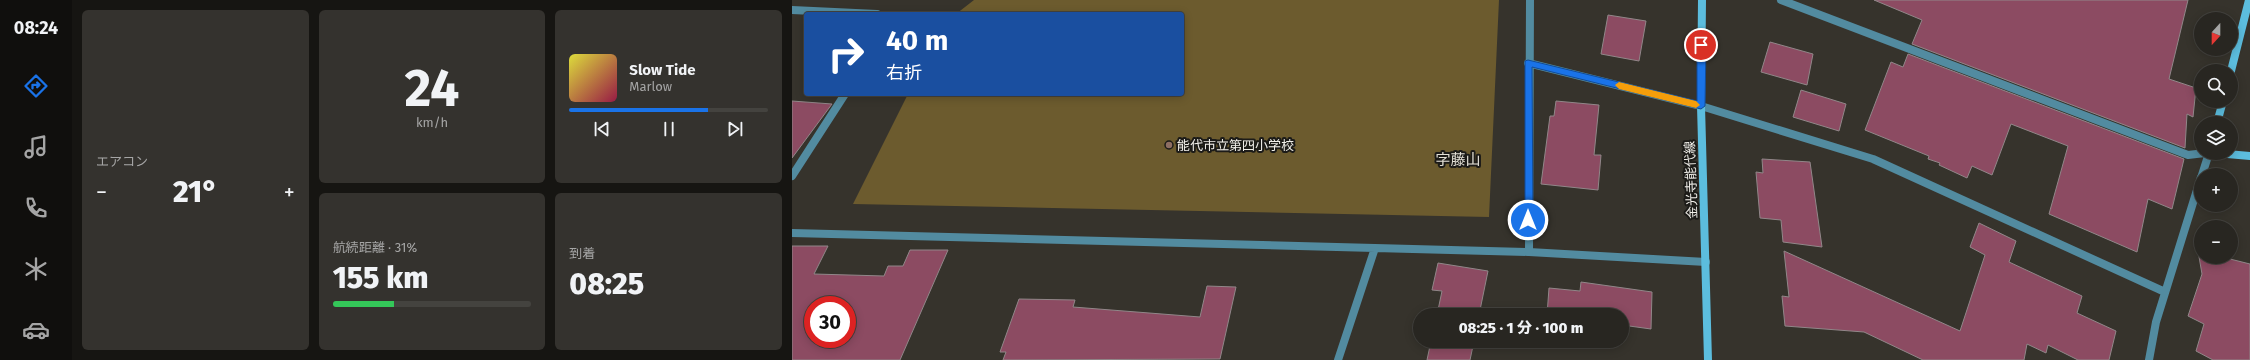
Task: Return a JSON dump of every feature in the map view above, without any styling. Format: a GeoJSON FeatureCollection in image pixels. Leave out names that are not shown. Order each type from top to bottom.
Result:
{"type":"FeatureCollection","features":[{"type":"Feature","properties":{"kind":"main road","name":"金光寺能代線"},"geometry":{"type":"LineString","coordinates":[[1702,0],[1701,106],[1708,360]]}},
{"type":"Feature","properties":{"kind":"main road"},"geometry":{"type":"LineString","coordinates":[[2232,64],[2250,0]]}},
{"type":"Feature","properties":{"kind":"main road"},"geometry":{"type":"LineString","coordinates":[[2238,155],[2250,156]]}},
{"type":"Feature","properties":{"kind":"street"},"geometry":{"type":"LineString","coordinates":[[1529,252],[1528,63],[1530,0]]}},
{"type":"Feature","properties":{"kind":"street"},"geometry":{"type":"LineString","coordinates":[[1781,0],[2188,155],[2194,154]]}},
{"type":"Feature","properties":{"kind":"street"},"geometry":{"type":"LineString","coordinates":[[792,10],[834,12]]}},
{"type":"Feature","properties":{"kind":"street"},"geometry":{"type":"LineString","coordinates":[[1528,63],[1701,106],[1873,159],[2165,292]]}},
{"type":"Feature","properties":{"kind":"street"},"geometry":{"type":"LineString","coordinates":[[792,176],[843,96]]}},
{"type":"Feature","properties":{"kind":"street"},"geometry":{"type":"LineString","coordinates":[[2149,360],[2156,322],[2194,199]]}},
{"type":"Feature","properties":{"kind":"street"},"geometry":{"type":"LineString","coordinates":[[792,233],[1529,252],[1706,262]]}},
{"type":"Feature","properties":{"kind":"street"},"geometry":{"type":"LineString","coordinates":[[1338,360],[1374,248]]}},
{"type":"Feature","properties":{"kind":"shaded area","name":"能代市立第四小学校"},"geometry":{"type":"Polygon","coordinates":[[[974,0],[1499,0],[1489,217],[853,204],[907,96],[1184,96],[1184,12],[959,12],[974,0]]]}},
{"type":"Feature","properties":{"kind":"building"},"geometry":{"type":"Polygon","coordinates":[[[1874,0],[2188,0],[2169,79],[2194,87],[2193,117],[2187,114],[2185,148],[1912,44],[1922,20],[1874,0]]]}},
{"type":"Feature","properties":{"kind":"building"},"geometry":{"type":"Polygon","coordinates":[[[1608,15],[1646,21],[1639,61],[1601,54],[1608,15]]]}},
{"type":"Feature","properties":{"kind":"building"},"geometry":{"type":"Polygon","coordinates":[[[1770,42],[1813,54],[1807,85],[1761,72],[1770,42]]]}},
{"type":"Feature","properties":{"kind":"building"},"geometry":{"type":"Polygon","coordinates":[[[1908,54],[2184,159],[2172,209],[2148,199],[2137,252],[2049,214],[2068,146],[2011,124],[1992,175],[1972,166],[1967,178],[1939,165],[1940,163],[1928,159],[1929,156],[1865,130],[1891,62],[1903,67],[1908,54]]]}},
{"type":"Feature","properties":{"kind":"building"},"geometry":{"type":"Polygon","coordinates":[[[1801,90],[1846,104],[1839,131],[1793,117],[1801,90]]]}},
{"type":"Feature","properties":{"kind":"building"},"geometry":{"type":"Polygon","coordinates":[[[792,101],[832,104],[792,158],[792,101]]]}},
{"type":"Feature","properties":{"kind":"building"},"geometry":{"type":"Polygon","coordinates":[[[1556,101],[1599,105],[1594,155],[1601,155],[1598,190],[1541,184],[1550,116],[1554,116],[1556,101]]]}},
{"type":"Feature","properties":{"kind":"building"},"geometry":{"type":"Polygon","coordinates":[[[1762,159],[1810,162],[1822,247],[1783,242],[1781,220],[1760,218],[1756,172],[1763,173],[1762,159]]]}},
{"type":"Feature","properties":{"kind":"building"},"geometry":{"type":"Polygon","coordinates":[[[1979,223],[2016,241],[2009,262],[2082,296],[2077,313],[2116,331],[2109,360],[2078,360],[2048,345],[2046,353],[2027,344],[2024,360],[1923,360],[1864,332],[1785,326],[1782,296],[1789,297],[1784,251],[1960,331],[1985,255],[1970,247],[1979,223]]]}},
{"type":"Feature","properties":{"kind":"building"},"geometry":{"type":"Polygon","coordinates":[[[792,246],[828,246],[814,274],[884,276],[888,266],[903,266],[910,250],[948,250],[900,360],[792,360],[792,246]]]}},
{"type":"Feature","properties":{"kind":"building"},"geometry":{"type":"Polygon","coordinates":[[[2238,261],[2250,264],[2250,360],[2213,360],[2196,351],[2204,324],[2188,316],[2202,274],[2200,264],[2238,264],[2238,261]]]}},
{"type":"Feature","properties":{"kind":"building"},"geometry":{"type":"Polygon","coordinates":[[[1438,263],[1488,271],[1480,308],[1438,308],[1442,291],[1432,290],[1438,263]]]}},
{"type":"Feature","properties":{"kind":"building"},"geometry":{"type":"Polygon","coordinates":[[[1581,282],[1652,292],[1651,329],[1629,326],[1629,308],[1548,308],[1549,288],[1580,291],[1581,282]]]}},
{"type":"Feature","properties":{"kind":"building"},"geometry":{"type":"Polygon","coordinates":[[[1207,286],[1236,287],[1220,359],[1003,360],[1006,352],[1000,352],[1019,299],[1075,300],[1073,307],[1200,317],[1207,286]]]}},
{"type":"Feature","properties":{"kind":"building"},"geometry":{"type":"Polygon","coordinates":[[[1430,348],[1473,348],[1470,360],[1427,360],[1430,348]]]}},
{"type":"Feature","properties":{"kind":"slow traffic"},"geometry":{"type":"LineString","coordinates":[[1619,85],[1696,105]]}},
{"type":"Feature","properties":{"kind":"place","name":"能代市立第四小学校"},"geometry":{"type":"Point","coordinates":[1169,145]}},
{"type":"Feature","properties":{"kind":"district","name":"字藤山"},"geometry":{"type":"Point","coordinates":[1458,160]}},
{"type":"Feature","properties":{"kind":"route"},"geometry":{"type":"LineString","coordinates":[[1528,220],[1528,63],[1701,106],[1701,45]]}}]}
